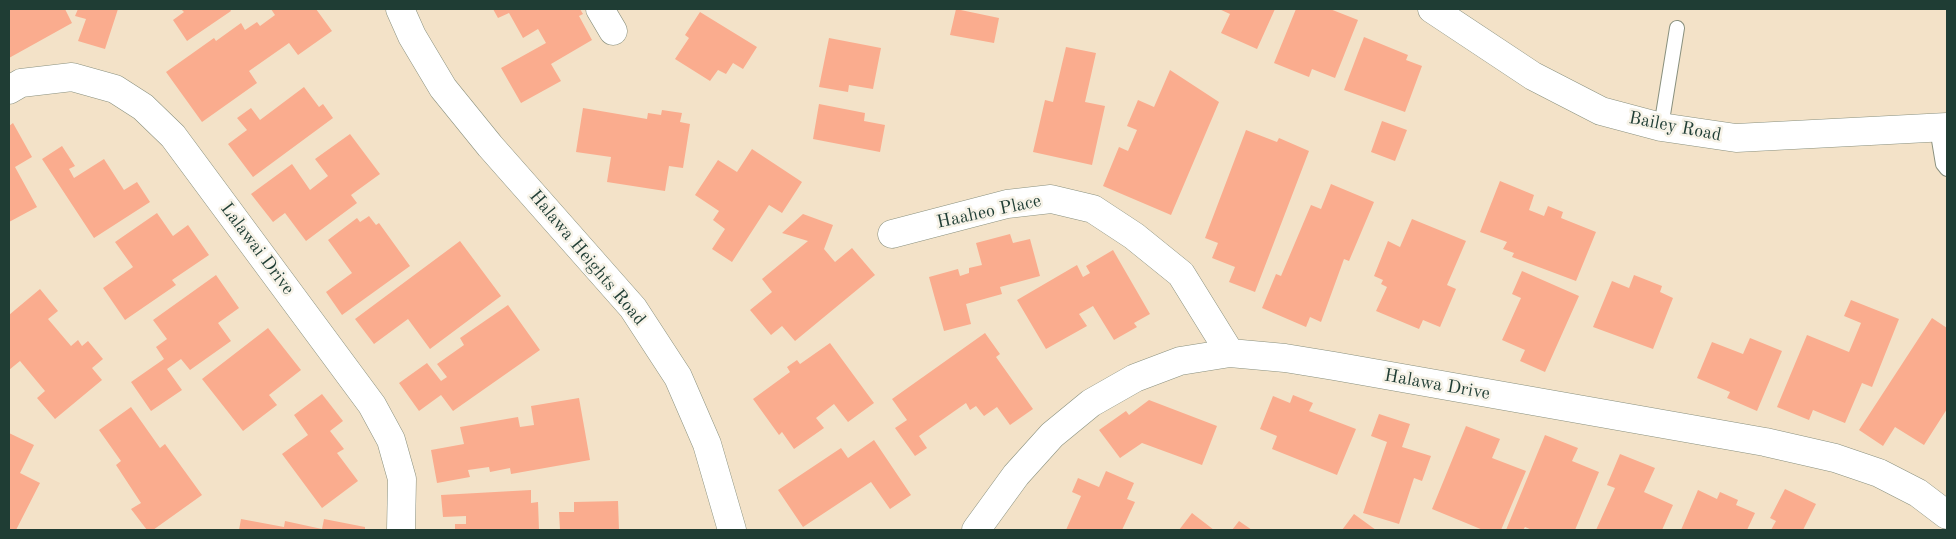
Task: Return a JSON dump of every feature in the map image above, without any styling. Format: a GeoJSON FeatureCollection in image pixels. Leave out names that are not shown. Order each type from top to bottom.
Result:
{"type":"FeatureCollection","features":[{"type":"Feature","properties":{"kind":"street","name":"Halawa Heights Road"},"geometry":{"type":"LineString","coordinates":[[400,9],[412,36],[443,88],[490,146],[633,308],[678,377],[707,444],[732,530]]}},
{"type":"Feature","properties":{"kind":"street","name":"Bailey Road"},"geometry":{"type":"LineString","coordinates":[[1432,9],[1533,76],[1601,111],[1661,127],[1736,138],[1942,127]]}},
{"type":"Feature","properties":{"kind":"street","name":"Lalawai Drive"},"geometry":{"type":"LineString","coordinates":[[9,90],[21,83],[72,77],[115,89],[143,107],[173,136],[372,405],[391,440],[402,479],[401,530]]}},
{"type":"Feature","properties":{"kind":"street","name":"Haaheo Place"},"geometry":{"type":"LineString","coordinates":[[892,234],[1007,204],[1051,199],[1093,209],[1134,236],[1181,274],[1230,353]]}},
{"type":"Feature","properties":{"kind":"street","name":"Halawa Drive"},"geometry":{"type":"LineString","coordinates":[[976,530],[1016,474],[1052,435],[1091,403],[1135,378],[1180,361],[1230,353],[1324,364],[1766,442],[1826,456],[1879,473],[1918,493],[1947,515]]}},
{"type":"Feature","properties":{"kind":"lane"},"geometry":{"type":"LineString","coordinates":[[1661,127],[1677,28]]}},
{"type":"Feature","properties":{"kind":"lane"},"geometry":{"type":"LineString","coordinates":[[1942,127],[1943,164],[1947,169]]}},
{"type":"Feature","properties":{"kind":"building"},"geometry":{"type":"Polygon","coordinates":[[[9,9],[65,9],[72,23],[9,58],[9,9]]]}},
{"type":"Feature","properties":{"kind":"building"},"geometry":{"type":"Polygon","coordinates":[[[78,9],[118,9],[105,49],[78,41],[86,19],[75,16],[78,9]]]}},
{"type":"Feature","properties":{"kind":"building"},"geometry":{"type":"Polygon","coordinates":[[[181,9],[230,9],[231,11],[187,41],[173,20],[184,12],[181,9]]]}},
{"type":"Feature","properties":{"kind":"building"},"geometry":{"type":"Polygon","coordinates":[[[271,9],[316,9],[332,31],[298,55],[289,43],[249,71],[257,83],[202,122],[166,72],[214,38],[216,41],[241,23],[245,30],[257,22],[260,26],[275,15],[271,9]]]}},
{"type":"Feature","properties":{"kind":"building"},"geometry":{"type":"Polygon","coordinates":[[[493,9],[580,9],[583,14],[579,16],[592,40],[551,64],[561,81],[521,103],[501,68],[546,43],[538,29],[523,38],[509,13],[498,18],[493,9]]]}},
{"type":"Feature","properties":{"kind":"building"},"geometry":{"type":"Polygon","coordinates":[[[956,9],[999,18],[994,43],[950,35],[956,9]]]}},
{"type":"Feature","properties":{"kind":"building"},"geometry":{"type":"Polygon","coordinates":[[[1219,9],[1275,9],[1257,49],[1221,33],[1230,14],[1219,9]]]}},
{"type":"Feature","properties":{"kind":"building"},"geometry":{"type":"Polygon","coordinates":[[[1296,9],[1330,9],[1358,20],[1335,78],[1312,69],[1309,77],[1274,63],[1296,9]]]}},
{"type":"Feature","properties":{"kind":"building"},"geometry":{"type":"Polygon","coordinates":[[[700,12],[757,47],[743,69],[733,63],[726,74],[718,70],[710,81],[675,59],[689,38],[685,35],[700,12]]]}},
{"type":"Feature","properties":{"kind":"building"},"geometry":{"type":"Polygon","coordinates":[[[1364,37],[1408,55],[1406,60],[1422,66],[1405,112],[1344,90],[1364,37]]]}},
{"type":"Feature","properties":{"kind":"building"},"geometry":{"type":"Polygon","coordinates":[[[829,38],[881,48],[873,89],[849,85],[848,92],[819,87],[829,38]]]}},
{"type":"Feature","properties":{"kind":"building"},"geometry":{"type":"Polygon","coordinates":[[[1066,47],[1096,53],[1085,102],[1105,106],[1092,165],[1033,152],[1045,100],[1053,102],[1066,47]]]}},
{"type":"Feature","properties":{"kind":"building"},"geometry":{"type":"Polygon","coordinates":[[[1170,70],[1219,102],[1171,215],[1103,186],[1119,147],[1128,151],[1137,130],[1127,126],[1138,100],[1154,107],[1170,70]]]}},
{"type":"Feature","properties":{"kind":"building"},"geometry":{"type":"Polygon","coordinates":[[[304,87],[319,107],[323,104],[333,118],[253,177],[228,144],[247,130],[237,118],[251,108],[260,120],[304,87]]]}},
{"type":"Feature","properties":{"kind":"building"},"geometry":{"type":"Polygon","coordinates":[[[819,104],[865,113],[864,121],[885,125],[880,152],[813,139],[819,104]]]}},
{"type":"Feature","properties":{"kind":"building"},"geometry":{"type":"Polygon","coordinates":[[[583,108],[647,119],[648,113],[661,115],[662,110],[682,113],[680,122],[690,124],[683,168],[669,166],[665,191],[607,182],[611,157],[576,152],[583,108]]]}},
{"type":"Feature","properties":{"kind":"building"},"geometry":{"type":"Polygon","coordinates":[[[1382,121],[1407,130],[1395,161],[1371,152],[1382,121]]]}},
{"type":"Feature","properties":{"kind":"building"},"geometry":{"type":"Polygon","coordinates":[[[13,123],[32,157],[15,167],[37,207],[9,222],[9,126],[13,123]]]}},
{"type":"Feature","properties":{"kind":"building"},"geometry":{"type":"Polygon","coordinates":[[[1246,130],[1277,142],[1279,138],[1309,151],[1255,292],[1229,282],[1235,267],[1212,258],[1218,243],[1205,238],[1246,130]]]}},
{"type":"Feature","properties":{"kind":"building"},"geometry":{"type":"Polygon","coordinates":[[[350,134],[380,174],[351,195],[357,203],[306,241],[285,213],[273,222],[251,194],[292,164],[310,190],[328,176],[315,159],[350,134]]]}},
{"type":"Feature","properties":{"kind":"building"},"geometry":{"type":"Polygon","coordinates":[[[62,146],[75,166],[69,169],[74,178],[104,159],[124,190],[137,182],[150,202],[94,238],[42,159],[62,146]]]}},
{"type":"Feature","properties":{"kind":"building"},"geometry":{"type":"Polygon","coordinates":[[[752,149],[802,182],[782,213],[769,205],[732,262],[712,249],[725,229],[713,220],[719,211],[695,195],[718,160],[737,172],[752,149]]]}},
{"type":"Feature","properties":{"kind":"building"},"geometry":{"type":"Polygon","coordinates":[[[1500,181],[1534,195],[1529,210],[1544,216],[1548,206],[1563,212],[1561,218],[1596,232],[1576,281],[1512,257],[1514,253],[1503,249],[1507,242],[1480,232],[1500,181]]]}},
{"type":"Feature","properties":{"kind":"building"},"geometry":{"type":"Polygon","coordinates":[[[1331,184],[1374,202],[1349,261],[1344,259],[1321,322],[1310,317],[1306,327],[1262,308],[1276,274],[1281,276],[1311,205],[1321,209],[1331,184]]]}},
{"type":"Feature","properties":{"kind":"building"},"geometry":{"type":"Polygon","coordinates":[[[157,213],[173,236],[188,225],[209,255],[172,280],[176,285],[125,320],[103,288],[133,267],[115,242],[157,213]]]}},
{"type":"Feature","properties":{"kind":"building"},"geometry":{"type":"Polygon","coordinates":[[[803,214],[833,225],[824,249],[835,262],[852,248],[875,275],[795,341],[782,326],[771,335],[750,310],[772,292],[762,279],[808,241],[782,233],[803,214]]]}},
{"type":"Feature","properties":{"kind":"building"},"geometry":{"type":"Polygon","coordinates":[[[369,216],[376,225],[379,223],[410,266],[342,315],[326,292],[352,273],[328,240],[357,218],[360,222],[369,216]]]}},
{"type":"Feature","properties":{"kind":"building"},"geometry":{"type":"Polygon","coordinates":[[[1412,219],[1466,241],[1447,285],[1456,289],[1440,327],[1423,320],[1419,329],[1376,311],[1387,287],[1381,284],[1383,280],[1374,276],[1388,241],[1400,247],[1412,219]]]}},
{"type":"Feature","properties":{"kind":"building"},"geometry":{"type":"Polygon","coordinates":[[[1010,234],[1013,243],[1030,239],[1040,276],[1000,287],[1002,294],[966,304],[971,324],[944,331],[929,277],[958,269],[960,276],[969,273],[969,268],[982,265],[976,243],[1010,234]]]}},
{"type":"Feature","properties":{"kind":"building"},"geometry":{"type":"Polygon","coordinates":[[[460,241],[501,296],[430,349],[408,319],[374,344],[355,319],[460,241]]]}},
{"type":"Feature","properties":{"kind":"building"},"geometry":{"type":"Polygon","coordinates":[[[1113,250],[1150,314],[1134,323],[1137,327],[1114,340],[1093,306],[1079,314],[1087,326],[1046,349],[1017,300],[1077,265],[1083,277],[1090,273],[1086,266],[1113,250]]]}},
{"type":"Feature","properties":{"kind":"building"},"geometry":{"type":"Polygon","coordinates":[[[1522,271],[1579,296],[1545,372],[1520,361],[1525,350],[1502,340],[1521,298],[1512,294],[1522,271]]]}},
{"type":"Feature","properties":{"kind":"building"},"geometry":{"type":"Polygon","coordinates":[[[216,275],[239,308],[218,323],[231,341],[190,370],[181,359],[167,369],[182,390],[151,411],[131,382],[164,359],[156,347],[167,339],[153,320],[216,275]]]}},
{"type":"Feature","properties":{"kind":"building"},"geometry":{"type":"Polygon","coordinates":[[[1634,275],[1662,286],[1660,292],[1673,298],[1653,349],[1593,327],[1612,281],[1629,288],[1634,275]]]}},
{"type":"Feature","properties":{"kind":"building"},"geometry":{"type":"Polygon","coordinates":[[[40,289],[58,311],[48,319],[71,346],[78,340],[82,346],[88,341],[103,359],[92,368],[102,380],[55,419],[37,398],[45,391],[20,361],[9,370],[9,315],[40,289]]]}},
{"type":"Feature","properties":{"kind":"building"},"geometry":{"type":"Polygon","coordinates":[[[1851,300],[1899,319],[1872,387],[1862,383],[1845,423],[1813,410],[1809,420],[1777,407],[1807,335],[1849,352],[1861,323],[1844,316],[1851,300]]]}},
{"type":"Feature","properties":{"kind":"building"},"geometry":{"type":"Polygon","coordinates":[[[508,305],[540,350],[453,411],[441,395],[419,411],[399,383],[427,363],[441,381],[447,377],[437,364],[464,345],[460,338],[508,305]]]}},
{"type":"Feature","properties":{"kind":"building"},"geometry":{"type":"Polygon","coordinates":[[[1932,318],[1947,328],[1947,409],[1924,445],[1895,427],[1883,446],[1859,430],[1932,318]]]}},
{"type":"Feature","properties":{"kind":"building"},"geometry":{"type":"Polygon","coordinates":[[[268,328],[301,370],[269,395],[277,405],[243,431],[202,379],[268,328]]]}},
{"type":"Feature","properties":{"kind":"building"},"geometry":{"type":"Polygon","coordinates":[[[985,333],[1000,354],[996,357],[1033,409],[1010,425],[997,407],[984,416],[976,406],[970,410],[966,403],[919,436],[927,448],[915,456],[895,428],[907,420],[892,399],[985,333]]]}},
{"type":"Feature","properties":{"kind":"building"},"geometry":{"type":"Polygon","coordinates":[[[1750,338],[1782,351],[1757,411],[1727,398],[1730,392],[1697,378],[1712,342],[1743,354],[1750,338]]]}},
{"type":"Feature","properties":{"kind":"building"},"geometry":{"type":"Polygon","coordinates":[[[830,343],[874,403],[848,422],[834,404],[816,418],[824,428],[794,449],[782,432],[779,435],[753,399],[790,372],[787,367],[797,360],[800,364],[830,343]]]}},
{"type":"Feature","properties":{"kind":"building"},"geometry":{"type":"Polygon","coordinates":[[[322,394],[343,421],[330,431],[344,449],[337,453],[358,481],[322,508],[282,454],[308,435],[294,415],[322,394]]]}},
{"type":"Feature","properties":{"kind":"building"},"geometry":{"type":"Polygon","coordinates":[[[1293,395],[1313,403],[1309,411],[1356,429],[1337,475],[1272,449],[1277,436],[1260,429],[1273,396],[1290,403],[1293,395]]]}},
{"type":"Feature","properties":{"kind":"building"},"geometry":{"type":"Polygon","coordinates":[[[579,398],[590,460],[511,474],[510,468],[490,472],[489,467],[468,470],[470,477],[437,483],[431,450],[464,444],[460,427],[518,417],[520,427],[534,425],[531,406],[579,398]]]}},
{"type":"Feature","properties":{"kind":"building"},"geometry":{"type":"Polygon","coordinates":[[[1149,400],[1217,426],[1202,465],[1142,443],[1120,458],[1099,430],[1126,411],[1129,415],[1149,400]]]}},
{"type":"Feature","properties":{"kind":"building"},"geometry":{"type":"Polygon","coordinates":[[[131,407],[160,448],[165,444],[202,495],[153,530],[147,530],[131,509],[141,503],[116,465],[121,461],[99,430],[131,407]]]}},
{"type":"Feature","properties":{"kind":"building"},"geometry":{"type":"Polygon","coordinates":[[[1379,414],[1410,424],[1402,447],[1431,456],[1422,481],[1414,478],[1399,524],[1363,513],[1387,442],[1371,436],[1379,414]]]}},
{"type":"Feature","properties":{"kind":"building"},"geometry":{"type":"Polygon","coordinates":[[[1466,426],[1500,439],[1492,458],[1526,471],[1501,530],[1483,530],[1432,509],[1466,426]]]}},
{"type":"Feature","properties":{"kind":"building"},"geometry":{"type":"Polygon","coordinates":[[[9,433],[34,445],[20,473],[40,483],[16,530],[9,530],[9,433]]]}},
{"type":"Feature","properties":{"kind":"building"},"geometry":{"type":"Polygon","coordinates":[[[1545,435],[1578,448],[1572,461],[1599,472],[1575,530],[1532,530],[1525,527],[1523,530],[1506,530],[1545,435]]]}},
{"type":"Feature","properties":{"kind":"building"},"geometry":{"type":"Polygon","coordinates":[[[874,440],[911,495],[890,509],[871,482],[803,527],[778,490],[841,448],[848,458],[874,440]]]}},
{"type":"Feature","properties":{"kind":"building"},"geometry":{"type":"Polygon","coordinates":[[[1620,454],[1655,468],[1644,492],[1673,505],[1662,530],[1596,530],[1615,488],[1607,485],[1620,454]]]}},
{"type":"Feature","properties":{"kind":"building"},"geometry":{"type":"Polygon","coordinates":[[[1106,471],[1134,483],[1127,499],[1135,502],[1122,530],[1066,530],[1081,496],[1072,492],[1078,478],[1099,487],[1106,471]]]}},
{"type":"Feature","properties":{"kind":"building"},"geometry":{"type":"Polygon","coordinates":[[[1785,489],[1816,504],[1803,530],[1771,530],[1776,521],[1770,518],[1785,489]]]}},
{"type":"Feature","properties":{"kind":"building"},"geometry":{"type":"Polygon","coordinates":[[[531,490],[531,503],[538,502],[539,530],[455,530],[455,524],[466,524],[466,516],[443,517],[441,495],[531,490]]]}},
{"type":"Feature","properties":{"kind":"building"},"geometry":{"type":"Polygon","coordinates":[[[1698,490],[1717,499],[1720,492],[1738,500],[1736,505],[1755,513],[1747,530],[1681,530],[1698,490]]]}},
{"type":"Feature","properties":{"kind":"building"},"geometry":{"type":"Polygon","coordinates":[[[618,501],[619,530],[560,530],[559,512],[574,512],[574,502],[618,501]]]}},
{"type":"Feature","properties":{"kind":"building"},"geometry":{"type":"Polygon","coordinates":[[[1192,513],[1214,530],[1179,530],[1192,513]]]}},
{"type":"Feature","properties":{"kind":"building"},"geometry":{"type":"Polygon","coordinates":[[[1354,514],[1376,530],[1342,530],[1354,514]]]}},
{"type":"Feature","properties":{"kind":"building"},"geometry":{"type":"Polygon","coordinates":[[[241,519],[284,527],[285,521],[322,529],[324,519],[365,527],[365,530],[239,530],[241,519]]]}},
{"type":"Feature","properties":{"kind":"building"},"geometry":{"type":"Polygon","coordinates":[[[1239,521],[1252,530],[1232,530],[1239,521]]]}}]}
